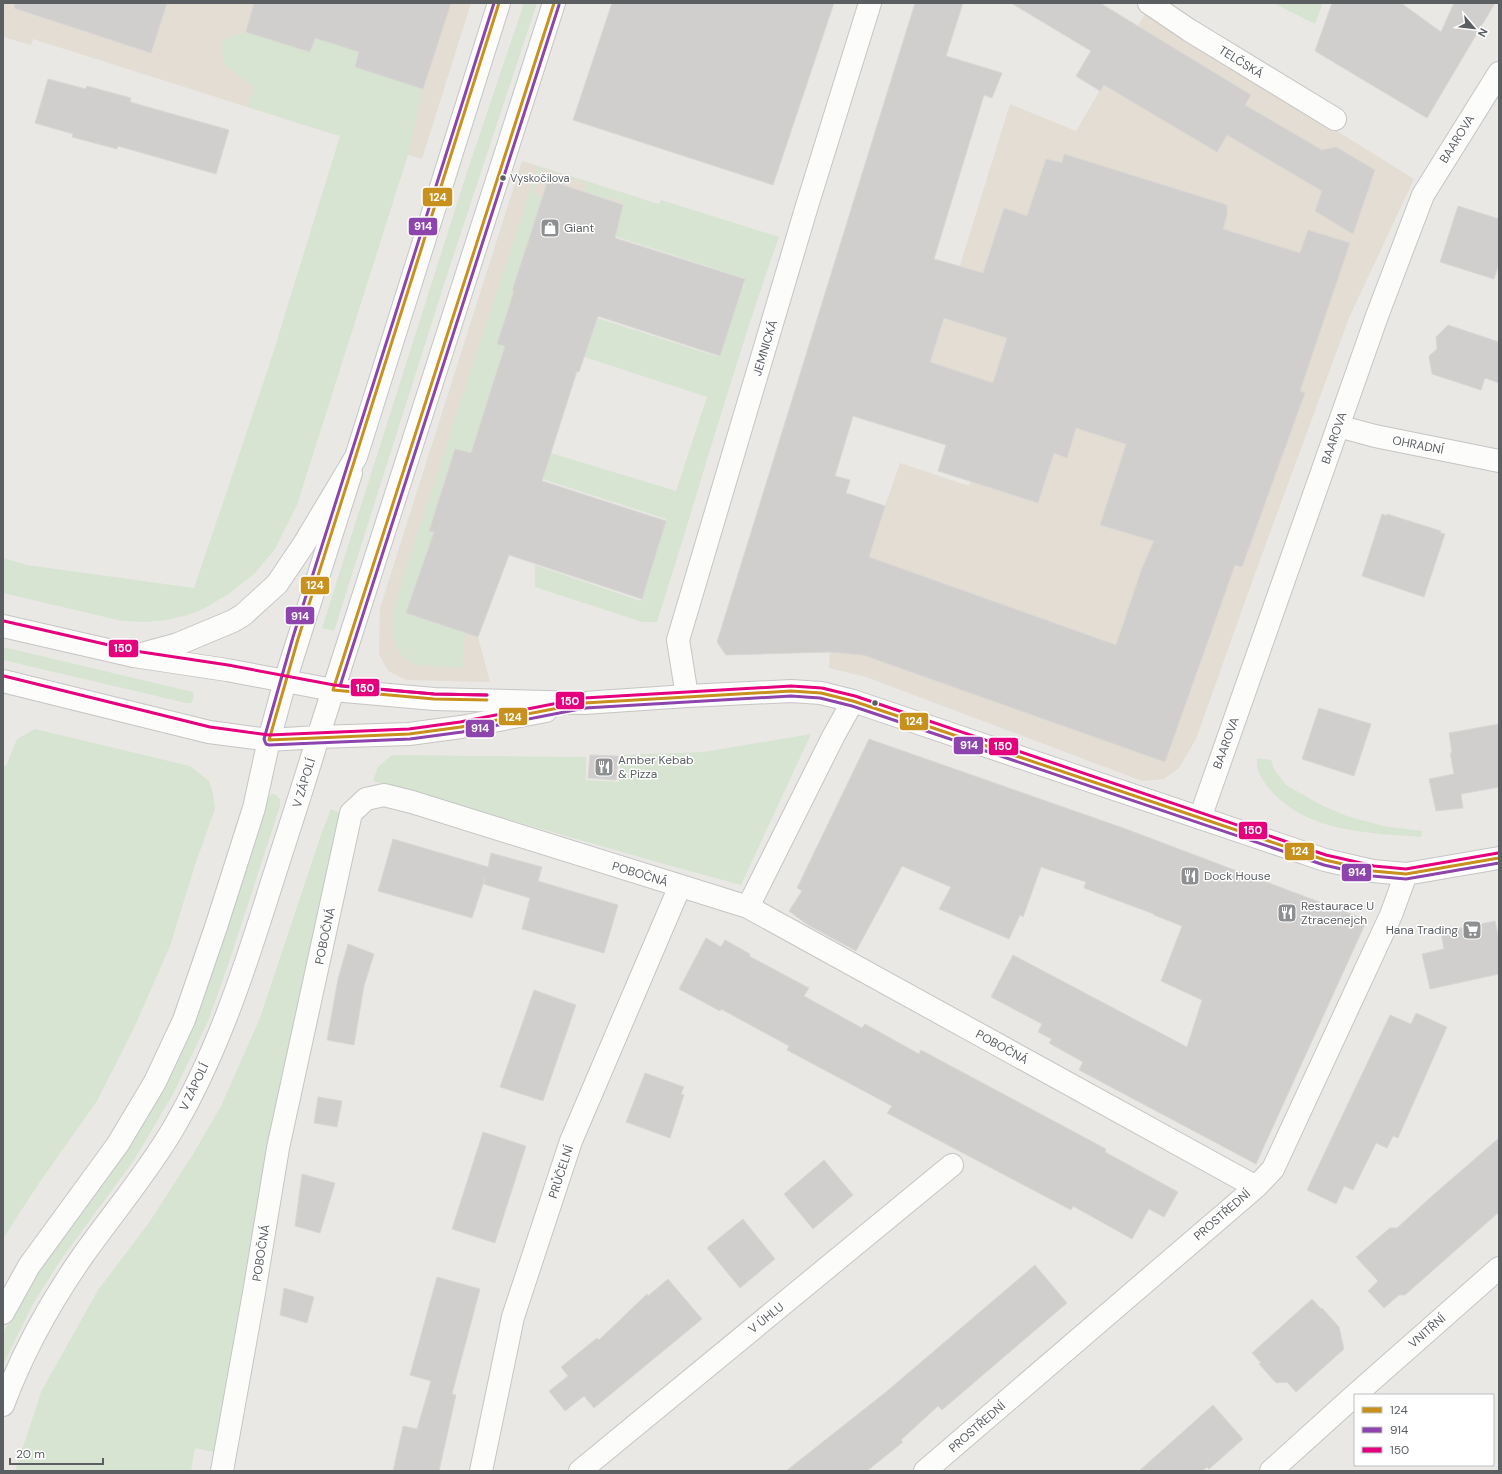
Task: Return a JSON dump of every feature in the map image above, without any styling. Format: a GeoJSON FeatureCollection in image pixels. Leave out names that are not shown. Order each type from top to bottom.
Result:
{"type":"FeatureCollection","features":[{"type":"Feature","properties":{"kind":"street"},"geometry":{"type":"LineString","coordinates":[[3,1313],[29,1266],[118,1144],[156,1082],[184,1020],[216,927],[254,808],[269,740],[285,681],[499,3]]}},
{"type":"Feature","properties":{"kind":"street"},"geometry":{"type":"LineString","coordinates":[[318,737],[554,3]]}},
{"type":"Feature","properties":{"kind":"street","name":"JEMNICKÁ"},"geometry":{"type":"LineString","coordinates":[[686,696],[678,640],[806,209],[870,3]]}},
{"type":"Feature","properties":{"kind":"street","name":"TELČSKÁ"},"geometry":{"type":"LineString","coordinates":[[1149,3],[1189,30],[1334,119]]}},
{"type":"Feature","properties":{"kind":"street","name":"BAAROVA"},"geometry":{"type":"LineString","coordinates":[[1200,818],[1377,316],[1422,195],[1499,72]]}},
{"type":"Feature","properties":{"kind":"street","name":"OHRADNÍ"},"geometry":{"type":"LineString","coordinates":[[1338,426],[1374,436],[1499,461]]}},
{"type":"Feature","properties":{"kind":"street"},"geometry":{"type":"LineString","coordinates":[[134,656],[178,644],[233,621],[251,608],[277,584],[304,544],[356,457]]}},
{"type":"Feature","properties":{"kind":"street"},"geometry":{"type":"LineString","coordinates":[[3,626],[134,656],[227,670],[333,690],[434,699],[584,703],[791,691],[821,693],[853,701],[1325,860],[1373,871],[1406,874],[1499,858]]}},
{"type":"Feature","properties":{"kind":"street"},"geometry":{"type":"LineString","coordinates":[[3,681],[209,732],[269,740],[409,734],[461,728],[584,703]]}},
{"type":"Feature","properties":{"kind":"street"},"geometry":{"type":"LineString","coordinates":[[748,907],[834,735],[853,701]]}},
{"type":"Feature","properties":{"kind":"street","name":"V ZÁPOLÍ"},"geometry":{"type":"LineString","coordinates":[[3,1405],[13,1379],[34,1334],[84,1254],[126,1199],[172,1130],[186,1105],[218,1037],[250,952],[318,737]]}},
{"type":"Feature","properties":{"kind":"street","name":"POBOČNÁ"},"geometry":{"type":"LineString","coordinates":[[222,1471],[253,1301],[278,1148],[351,813],[366,799],[384,795],[412,802],[748,907],[1256,1187]]}},
{"type":"Feature","properties":{"kind":"street","name":"PROSTŘEDNÍ"},"geometry":{"type":"LineString","coordinates":[[925,1471],[1256,1187],[1273,1169],[1391,915],[1406,874]]}},
{"type":"Feature","properties":{"kind":"street","name":"PRŮČELNÍ"},"geometry":{"type":"LineString","coordinates":[[481,1471],[514,1317],[572,1141],[680,886]]}},
{"type":"Feature","properties":{"kind":"street","name":"V ÚHLU"},"geometry":{"type":"LineString","coordinates":[[580,1471],[952,1165]]}},
{"type":"Feature","properties":{"kind":"street","name":"VNITŘNÍ"},"geometry":{"type":"LineString","coordinates":[[1356,1394],[1499,1268]]}},
{"type":"Feature","properties":{"kind":"street","name":"VNITŘNÍ"},"geometry":{"type":"LineString","coordinates":[[1271,1471],[1354,1396]]}},
{"type":"Feature","properties":{"kind":"shaded area"},"geometry":{"type":"Polygon","coordinates":[[[3,3],[471,3],[422,159],[323,131],[33,39],[31,45],[3,37],[3,3]]]}},
{"type":"Feature","properties":{"kind":"shaded area"},"geometry":{"type":"Polygon","coordinates":[[[1146,12],[1414,179],[1349,318],[1196,739],[1179,768],[1164,779],[1142,781],[866,677],[829,668],[830,652],[847,601],[879,523],[900,463],[969,486],[996,404],[993,383],[930,362],[1010,104],[1076,131],[1146,12]]]}},
{"type":"Feature","properties":{"kind":"shaded area"},"geometry":{"type":"Polygon","coordinates":[[[522,161],[627,194],[577,371],[481,547],[509,556],[478,637],[490,682],[406,680],[388,671],[379,654],[380,608],[522,161]]]}},
{"type":"Feature","properties":{"kind":"green space"},"geometry":{"type":"Polygon","coordinates":[[[524,3],[537,3],[447,275],[334,631],[322,628],[468,169],[524,3]]]}},
{"type":"Feature","properties":{"kind":"green space"},"geometry":{"type":"Polygon","coordinates":[[[1273,3],[1323,3],[1315,24],[1273,3]]]}},
{"type":"Feature","properties":{"kind":"green space"},"geometry":{"type":"Polygon","coordinates":[[[246,32],[309,52],[315,38],[359,52],[355,67],[423,89],[408,155],[297,505],[275,549],[255,573],[230,593],[203,609],[188,615],[167,620],[147,622],[122,621],[3,593],[3,558],[27,565],[194,588],[268,369],[340,136],[248,107],[254,86],[245,81],[223,63],[222,40],[246,32]]]}},
{"type":"Feature","properties":{"kind":"green space"},"geometry":{"type":"Polygon","coordinates":[[[538,166],[659,204],[661,200],[779,237],[731,381],[657,622],[642,622],[535,587],[535,565],[641,601],[666,519],[539,478],[551,453],[676,491],[707,397],[584,357],[591,316],[719,357],[741,291],[745,285],[743,284],[744,278],[614,236],[620,220],[623,202],[607,196],[605,200],[583,192],[586,183],[542,168],[533,194],[542,197],[512,290],[514,291],[497,343],[508,347],[471,453],[455,449],[429,530],[434,532],[407,613],[465,633],[462,668],[415,665],[401,655],[396,646],[392,625],[399,590],[538,166]]]}},
{"type":"Feature","properties":{"kind":"green space"},"geometry":{"type":"Polygon","coordinates":[[[3,647],[193,692],[194,697],[191,703],[186,703],[3,660],[3,647]]]}},
{"type":"Feature","properties":{"kind":"green space"},"geometry":{"type":"Polygon","coordinates":[[[35,729],[190,766],[209,781],[213,793],[215,809],[196,862],[170,946],[135,1026],[97,1101],[37,1186],[3,1239],[3,766],[6,766],[17,739],[35,729]]]}},
{"type":"Feature","properties":{"kind":"green space"},"geometry":{"type":"Polygon","coordinates":[[[811,734],[741,885],[373,781],[378,767],[392,755],[586,757],[586,780],[619,782],[621,755],[703,752],[811,734]]]}},
{"type":"Feature","properties":{"kind":"green space"},"geometry":{"type":"Polygon","coordinates":[[[1257,758],[1271,760],[1274,769],[1286,785],[1321,805],[1347,816],[1383,826],[1422,831],[1421,837],[1345,829],[1309,818],[1292,809],[1277,797],[1269,788],[1259,774],[1257,758]]]}},
{"type":"Feature","properties":{"kind":"green space"},"geometry":{"type":"Polygon","coordinates":[[[271,794],[275,794],[280,799],[280,806],[209,1019],[172,1096],[134,1160],[60,1261],[33,1304],[3,1365],[3,1333],[22,1297],[50,1253],[123,1151],[266,801],[271,794]]]}},
{"type":"Feature","properties":{"kind":"green space"},"geometry":{"type":"Polygon","coordinates":[[[331,809],[342,814],[218,1453],[195,1448],[191,1471],[15,1471],[41,1392],[98,1290],[148,1224],[192,1156],[221,1106],[260,1018],[331,809]]]}},
{"type":"Feature","properties":{"kind":"building"},"geometry":{"type":"Polygon","coordinates":[[[15,3],[167,3],[151,53],[14,8],[15,3]]]}},
{"type":"Feature","properties":{"kind":"building"},"geometry":{"type":"Polygon","coordinates":[[[254,3],[451,3],[423,89],[355,67],[359,52],[315,38],[310,52],[246,32],[254,3]]]}},
{"type":"Feature","properties":{"kind":"building"},"geometry":{"type":"Polygon","coordinates":[[[612,3],[834,3],[773,185],[573,120],[612,3]]]}},
{"type":"Feature","properties":{"kind":"building"},"geometry":{"type":"Polygon","coordinates":[[[915,3],[963,3],[946,56],[1002,73],[992,98],[984,95],[934,259],[983,273],[1004,208],[1027,216],[1046,159],[1062,163],[1064,154],[1227,205],[1227,215],[1223,229],[1300,253],[1308,230],[1350,243],[1300,391],[1305,393],[1242,567],[1235,565],[1165,762],[863,655],[830,652],[726,655],[717,642],[915,3]],[[944,318],[930,362],[993,383],[1007,338],[944,318]],[[853,416],[835,476],[850,480],[846,493],[885,506],[869,557],[1116,645],[1142,568],[1154,541],[1100,525],[1126,444],[1076,428],[1067,458],[1054,453],[1038,503],[938,471],[946,445],[853,416]]]}},
{"type":"Feature","properties":{"kind":"building"},"geometry":{"type":"Polygon","coordinates":[[[1011,3],[1100,3],[1251,95],[1245,105],[1322,150],[1336,147],[1375,170],[1353,234],[1315,211],[1322,191],[1227,135],[1217,152],[1104,85],[1100,91],[1076,76],[1091,51],[1011,3]]]}},
{"type":"Feature","properties":{"kind":"building"},"geometry":{"type":"Polygon","coordinates":[[[1332,3],[1401,3],[1441,32],[1454,3],[1495,3],[1427,118],[1315,51],[1332,3]]]}},
{"type":"Feature","properties":{"kind":"building"},"geometry":{"type":"Polygon","coordinates":[[[48,79],[86,89],[87,86],[131,98],[130,102],[229,130],[216,174],[118,146],[117,149],[72,137],[73,134],[35,123],[48,79]]]}},
{"type":"Feature","properties":{"kind":"building"},"geometry":{"type":"Polygon","coordinates":[[[548,180],[623,205],[615,238],[745,279],[720,356],[598,316],[579,372],[577,371],[542,481],[666,521],[642,599],[509,555],[478,637],[406,613],[434,532],[429,531],[455,449],[471,453],[505,346],[497,344],[514,291],[512,291],[548,180]]]}},
{"type":"Feature","properties":{"kind":"building"},"geometry":{"type":"Polygon","coordinates":[[[1458,206],[1499,219],[1499,263],[1494,279],[1440,262],[1458,206]]]}},
{"type":"Feature","properties":{"kind":"building"},"geometry":{"type":"Polygon","coordinates":[[[1448,325],[1499,342],[1499,383],[1485,378],[1481,390],[1432,374],[1429,356],[1437,349],[1436,337],[1448,325]]]}},
{"type":"Feature","properties":{"kind":"building"},"geometry":{"type":"Polygon","coordinates":[[[1382,514],[1387,516],[1387,514],[1441,531],[1440,533],[1445,534],[1424,597],[1362,576],[1382,514]]]}},
{"type":"Feature","properties":{"kind":"building"},"geometry":{"type":"Polygon","coordinates":[[[1319,708],[1371,724],[1354,776],[1302,759],[1319,708]]]}},
{"type":"Feature","properties":{"kind":"building"},"geometry":{"type":"Polygon","coordinates":[[[1499,724],[1499,787],[1461,794],[1463,808],[1436,811],[1429,779],[1454,774],[1450,753],[1452,753],[1449,733],[1499,724]]]}},
{"type":"Feature","properties":{"kind":"building"},"geometry":{"type":"Polygon","coordinates":[[[869,739],[1126,829],[1367,920],[1256,1164],[1079,1070],[1083,1062],[1049,1043],[1052,1039],[1038,1032],[1042,1024],[991,997],[1013,955],[1187,1047],[1202,1000],[1161,981],[1182,926],[1084,888],[1086,882],[1041,867],[1023,917],[1020,915],[1009,939],[939,909],[951,887],[902,866],[856,951],[808,925],[789,911],[802,891],[797,888],[869,739]]]}},
{"type":"Feature","properties":{"kind":"building"},"geometry":{"type":"Polygon","coordinates":[[[590,755],[618,756],[616,780],[588,778],[590,755]]]}},
{"type":"Feature","properties":{"kind":"building"},"geometry":{"type":"Polygon","coordinates":[[[393,839],[488,867],[491,853],[542,867],[538,881],[618,905],[604,953],[522,929],[530,898],[483,884],[472,918],[378,891],[393,839]]]}},
{"type":"Feature","properties":{"kind":"building"},"geometry":{"type":"Polygon","coordinates":[[[1495,921],[1499,939],[1499,974],[1430,989],[1422,954],[1444,949],[1441,932],[1495,921]]]}},
{"type":"Feature","properties":{"kind":"building"},"geometry":{"type":"Polygon","coordinates":[[[706,938],[721,947],[725,940],[750,954],[749,956],[809,988],[804,996],[862,1028],[865,1024],[919,1054],[921,1050],[1106,1149],[1105,1152],[1178,1192],[1164,1217],[1149,1209],[1132,1239],[1073,1206],[1071,1210],[887,1113],[892,1106],[787,1050],[789,1046],[721,1009],[720,1011],[679,989],[706,938]]]}},
{"type":"Feature","properties":{"kind":"building"},"geometry":{"type":"Polygon","coordinates":[[[348,944],[374,954],[364,986],[354,1045],[327,1040],[338,979],[348,944]]]}},
{"type":"Feature","properties":{"kind":"building"},"geometry":{"type":"Polygon","coordinates":[[[534,990],[576,1005],[543,1101],[500,1087],[534,990]]]}},
{"type":"Feature","properties":{"kind":"building"},"geometry":{"type":"Polygon","coordinates":[[[1416,1013],[1447,1027],[1398,1138],[1393,1136],[1387,1148],[1376,1143],[1353,1190],[1344,1186],[1336,1204],[1307,1190],[1390,1015],[1411,1024],[1416,1013]]]}},
{"type":"Feature","properties":{"kind":"building"},"geometry":{"type":"Polygon","coordinates":[[[645,1073],[684,1087],[681,1094],[684,1095],[670,1138],[626,1122],[645,1073]]]}},
{"type":"Feature","properties":{"kind":"building"},"geometry":{"type":"Polygon","coordinates":[[[318,1097],[342,1101],[337,1127],[314,1123],[318,1097]]]}},
{"type":"Feature","properties":{"kind":"building"},"geometry":{"type":"Polygon","coordinates":[[[483,1132],[526,1146],[495,1243],[452,1229],[483,1132]]]}},
{"type":"Feature","properties":{"kind":"building"},"geometry":{"type":"Polygon","coordinates":[[[1499,1138],[1499,1212],[1405,1295],[1399,1295],[1384,1308],[1368,1291],[1378,1281],[1356,1257],[1390,1228],[1397,1228],[1499,1138]]]}},
{"type":"Feature","properties":{"kind":"building"},"geometry":{"type":"Polygon","coordinates":[[[824,1160],[853,1195],[813,1229],[784,1194],[824,1160]]]}},
{"type":"Feature","properties":{"kind":"building"},"geometry":{"type":"Polygon","coordinates":[[[302,1174],[335,1183],[320,1233],[295,1226],[302,1174]]]}},
{"type":"Feature","properties":{"kind":"building"},"geometry":{"type":"Polygon","coordinates":[[[743,1219],[775,1259],[740,1288],[707,1248],[743,1219]]]}},
{"type":"Feature","properties":{"kind":"building"},"geometry":{"type":"Polygon","coordinates":[[[1035,1265],[1067,1303],[942,1410],[938,1406],[901,1440],[903,1442],[867,1471],[786,1471],[886,1392],[1035,1265]]]}},
{"type":"Feature","properties":{"kind":"building"},"geometry":{"type":"Polygon","coordinates":[[[437,1277],[480,1289],[452,1394],[456,1395],[439,1471],[393,1471],[403,1426],[417,1429],[431,1381],[410,1375],[437,1277]]]}},
{"type":"Feature","properties":{"kind":"building"},"geometry":{"type":"Polygon","coordinates":[[[668,1279],[702,1319],[594,1408],[584,1396],[565,1411],[549,1391],[568,1376],[561,1367],[597,1338],[599,1340],[647,1294],[648,1296],[668,1279]]]}},
{"type":"Feature","properties":{"kind":"building"},"geometry":{"type":"Polygon","coordinates":[[[284,1288],[314,1297],[307,1323],[280,1315],[284,1288]]]}},
{"type":"Feature","properties":{"kind":"building"},"geometry":{"type":"Polygon","coordinates":[[[1312,1299],[1339,1327],[1344,1349],[1296,1392],[1287,1382],[1276,1383],[1259,1364],[1261,1363],[1252,1353],[1312,1299]]]}},
{"type":"Feature","properties":{"kind":"building"},"geometry":{"type":"Polygon","coordinates":[[[1213,1405],[1243,1439],[1209,1469],[1207,1467],[1202,1471],[1139,1471],[1213,1405]]]}},
{"type":"Feature","properties":{"kind":"transit line","name":"914"},"geometry":{"type":"LineString","coordinates":[[494,3],[293,637],[264,739],[266,744],[410,739],[462,732],[585,708],[791,696],[820,698],[852,706],[1324,865],[1372,876],[1406,879],[1499,863]]}},
{"type":"Feature","properties":{"kind":"transit line","name":"124"},"geometry":{"type":"LineString","coordinates":[[499,3],[298,639],[269,740],[409,734],[461,727],[584,703],[791,691],[821,693],[853,701],[1325,860],[1373,871],[1406,874],[1499,858]]}},
{"type":"Feature","properties":{"kind":"transit line","name":"124"},"geometry":{"type":"LineString","coordinates":[[487,700],[434,699],[333,690],[554,3]]}},
{"type":"Feature","properties":{"kind":"transit line","name":"914"},"geometry":{"type":"LineString","coordinates":[[487,695],[434,694],[340,686],[559,5]]}},
{"type":"Feature","properties":{"kind":"transit line","name":"150"},"geometry":{"type":"LineString","coordinates":[[4,621],[135,651],[228,665],[334,685],[434,694],[487,695]]}},
{"type":"Feature","properties":{"kind":"transit line","name":"150"},"geometry":{"type":"LineString","coordinates":[[4,676],[210,727],[269,735],[409,729],[460,722],[584,698],[791,686],[822,688],[855,696],[1326,855],[1374,866],[1406,869],[1498,853]]}},
{"type":"Feature","properties":{"kind":"place","name":"Vyskočilova"},"geometry":{"type":"Point","coordinates":[503,178]}},
{"type":"Feature","properties":{"kind":"place","name":"Giant"},"geometry":{"type":"Point","coordinates":[550,228]}},
{"type":"Feature","properties":{"kind":"place","name":"Amber Kebab & Pizza"},"geometry":{"type":"Point","coordinates":[604,767]}},
{"type":"Feature","properties":{"kind":"place","name":"Dock House"},"geometry":{"type":"Point","coordinates":[1190,876]}},
{"type":"Feature","properties":{"kind":"place","name":"Restaurace U Ztracenejch"},"geometry":{"type":"Point","coordinates":[1287,913]}},
{"type":"Feature","properties":{"kind":"place","name":"Hana Trading"},"geometry":{"type":"Point","coordinates":[1472,930]}}]}
